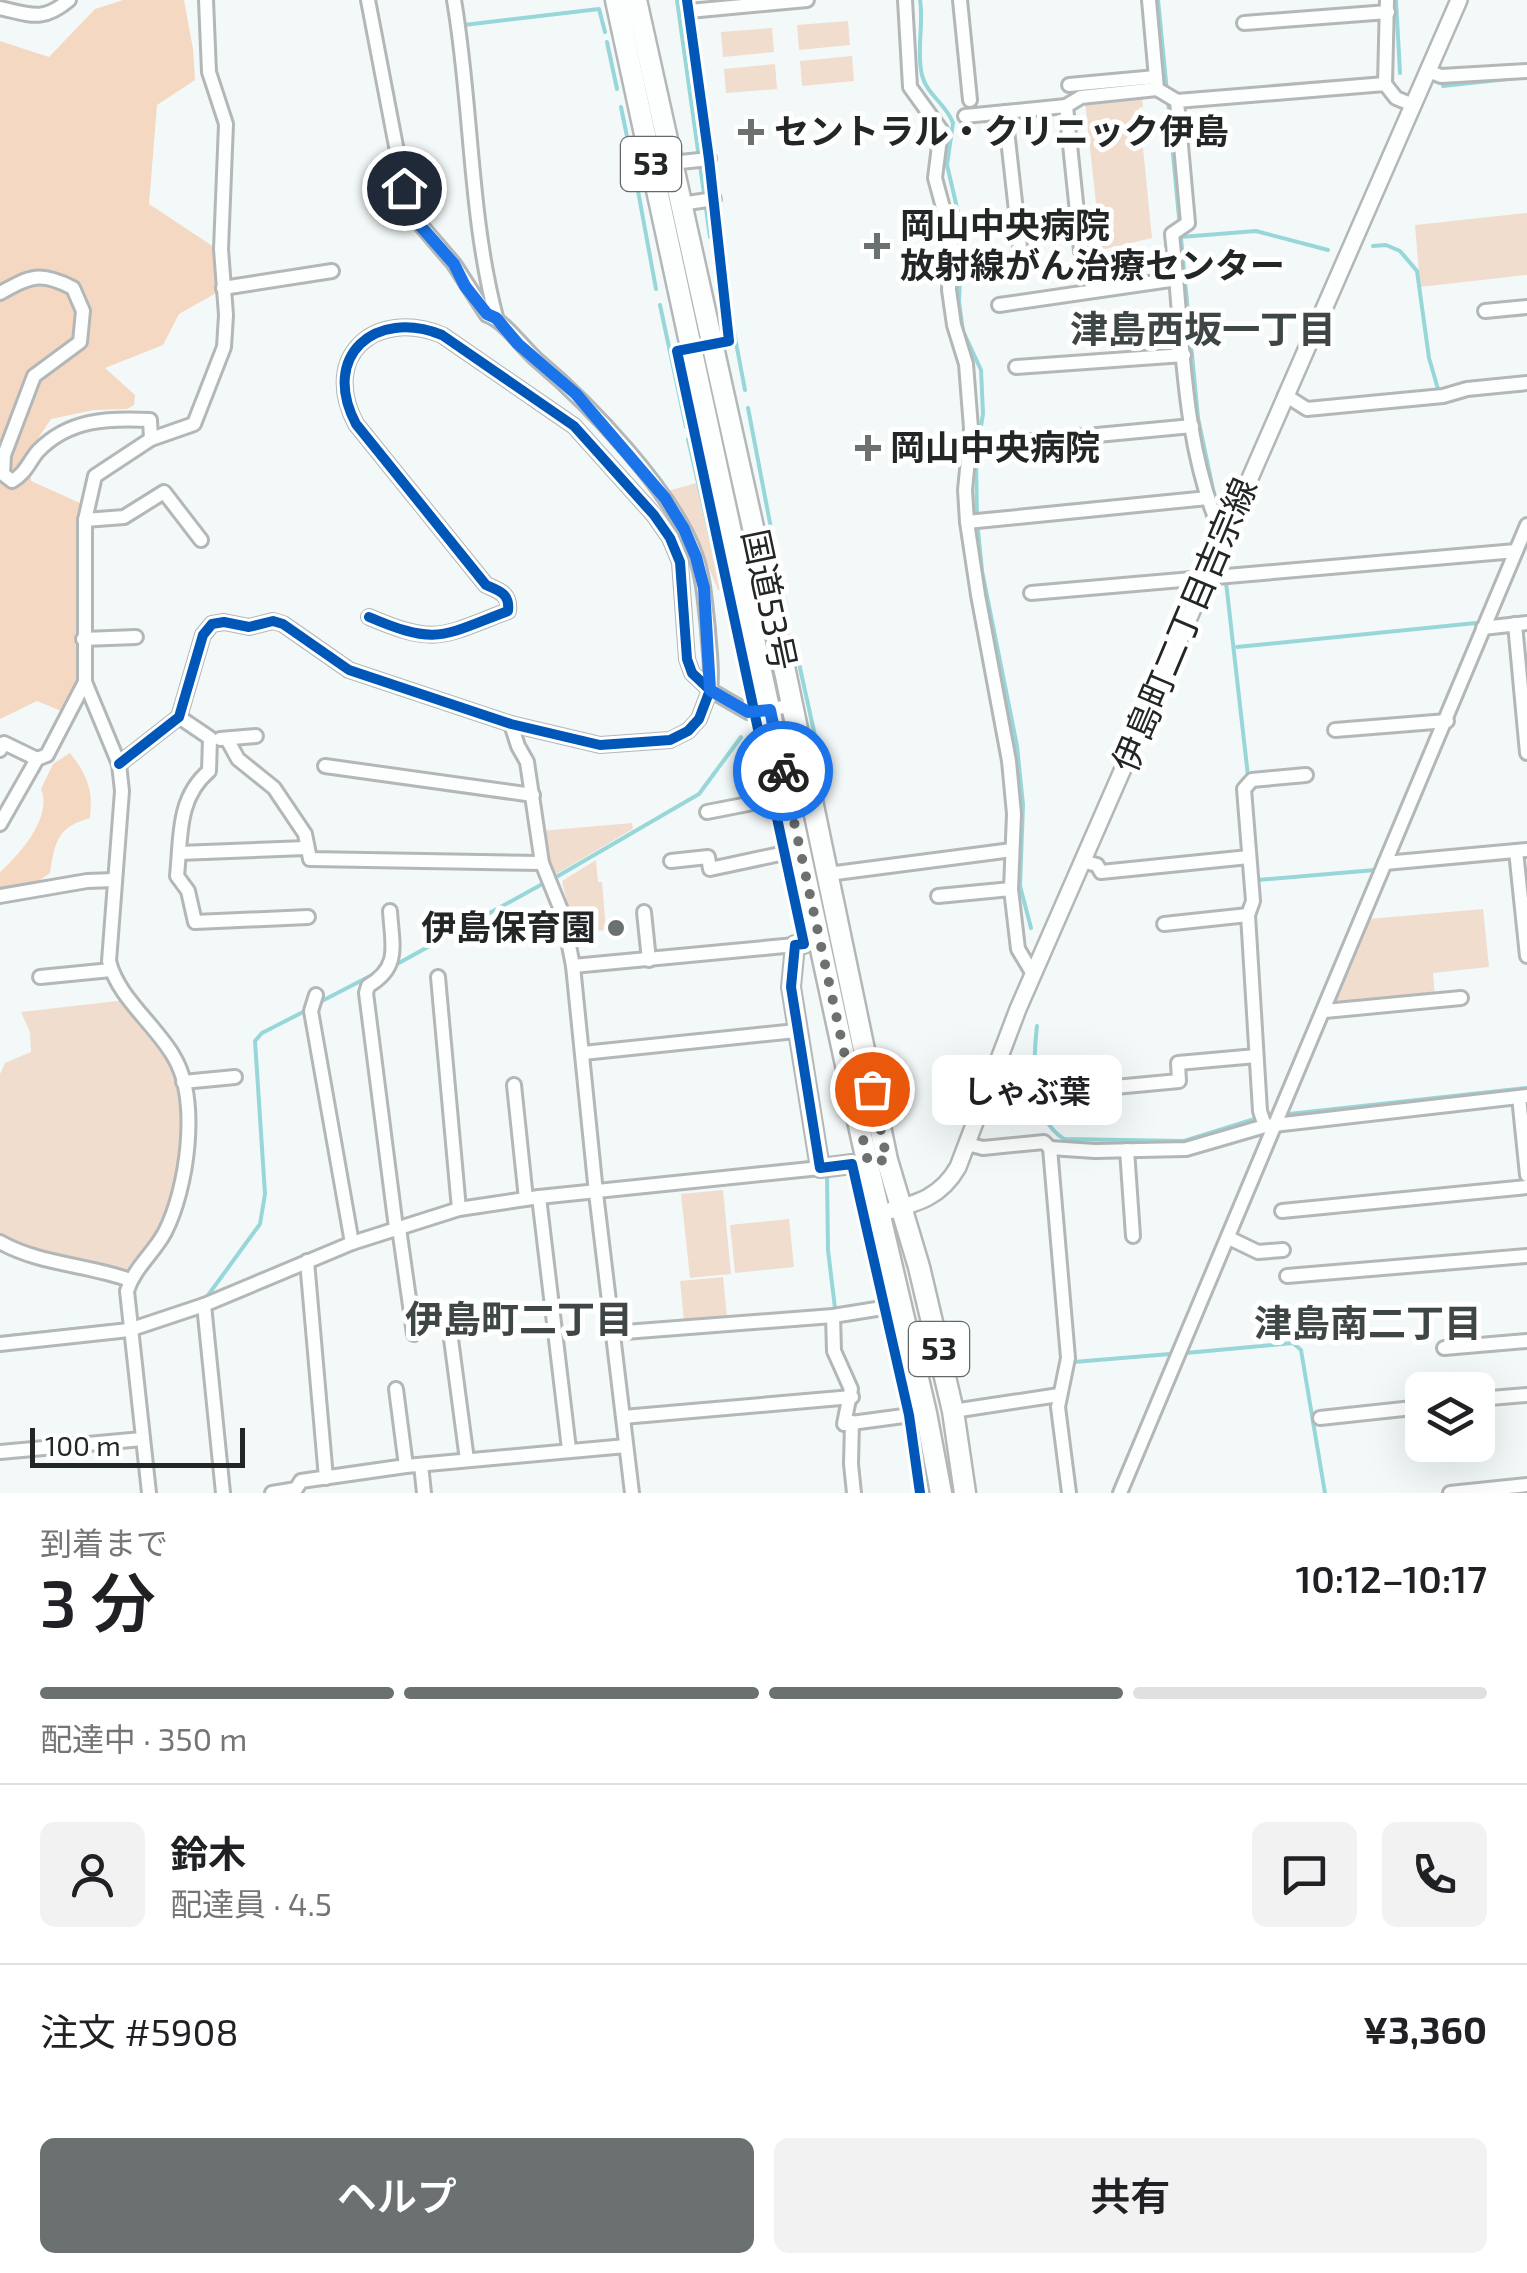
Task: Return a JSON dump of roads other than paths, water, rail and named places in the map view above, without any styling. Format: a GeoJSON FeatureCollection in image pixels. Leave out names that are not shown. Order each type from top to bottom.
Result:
{"type":"FeatureCollection","features":[{"type":"Feature","properties":{"kind":"highway","name":"国道53号"},"geometry":{"type":"LineString","coordinates":[[616,0],[799,850],[806,943],[869,1162],[926,1295],[953,1410],[966,1493]]}},
{"type":"Feature","properties":{"kind":"highway","name":"国道53号"},"geometry":{"type":"LineString","coordinates":[[636,0],[841,934],[869,1162]]}},
{"type":"Feature","properties":{"kind":"highway","name":"国道53号"},"geometry":{"type":"LineString","coordinates":[[890,1210],[901,1305],[940,1493]]}},
{"type":"Feature","properties":{"kind":"highway","name":"53"},"geometry":{"type":"LineString","coordinates":[[926,1295],[928,1342],[956,1493]]}},
{"type":"Feature","properties":{"kind":"main road"},"geometry":{"type":"LineString","coordinates":[[806,943],[791,987],[820,1168],[869,1162]]}},
{"type":"Feature","properties":{"kind":"street"},"geometry":{"type":"LineString","coordinates":[[0,8],[36,16],[54,12],[69,0]]}},
{"type":"Feature","properties":{"kind":"street"},"geometry":{"type":"LineString","coordinates":[[149,1493],[127,1290],[167,1229],[179,1190],[188,1117],[184,1082],[174,1056],[111,970],[108,941],[122,791],[119,764],[88,696],[86,682],[85,520],[95,476],[151,439],[194,424],[224,347],[221,249],[226,124],[208,72],[206,0]]}},
{"type":"Feature","properties":{"kind":"street"},"geometry":{"type":"LineString","coordinates":[[368,0],[404,188],[418,223],[454,264],[487,314],[496,318]]}},
{"type":"Feature","properties":{"kind":"street"},"geometry":{"type":"LineString","coordinates":[[119,764],[179,716],[203,635],[212,624],[224,622],[248,626],[273,621],[284,624],[349,670],[512,724],[600,744],[670,740],[700,719],[710,690],[704,588],[684,529],[665,498],[576,394],[518,344],[496,318],[485,276],[464,53],[454,0]]}},
{"type":"Feature","properties":{"kind":"street"},"geometry":{"type":"LineString","coordinates":[[689,11],[806,0]]}},
{"type":"Feature","properties":{"kind":"street"},"geometry":{"type":"LineString","coordinates":[[905,0],[910,87],[941,130],[935,178],[952,240],[949,290],[966,364],[972,428],[965,490],[978,595],[1009,761],[1014,814],[1010,889],[1018,949],[1032,974]]}},
{"type":"Feature","properties":{"kind":"street"},"geometry":{"type":"LineString","coordinates":[[960,0],[970,100]]}},
{"type":"Feature","properties":{"kind":"street"},"geometry":{"type":"LineString","coordinates":[[1149,0],[1188,223],[1172,234],[1192,426],[1208,498],[1223,537]]}},
{"type":"Feature","properties":{"kind":"street","name":"伊島町二丁目吉宗線"},"geometry":{"type":"LineString","coordinates":[[890,1210],[924,1201],[949,1183],[1032,974],[1458,0]]}},
{"type":"Feature","properties":{"kind":"street"},"geometry":{"type":"LineString","coordinates":[[1244,23],[1387,6],[1385,84],[1396,98],[1412,105]]}},
{"type":"Feature","properties":{"kind":"street"},"geometry":{"type":"LineString","coordinates":[[1428,71],[1440,76],[1527,71]]}},
{"type":"Feature","properties":{"kind":"street"},"geometry":{"type":"LineString","coordinates":[[965,116],[1066,106],[1081,97],[1385,84]]}},
{"type":"Feature","properties":{"kind":"street"},"geometry":{"type":"LineString","coordinates":[[1069,85],[1165,91]]}},
{"type":"Feature","properties":{"kind":"street"},"geometry":{"type":"LineString","coordinates":[[1066,106],[1081,251]]}},
{"type":"Feature","properties":{"kind":"street"},"geometry":{"type":"LineString","coordinates":[[1005,112],[1022,256]]}},
{"type":"Feature","properties":{"kind":"street"},"geometry":{"type":"LineString","coordinates":[[671,163],[704,159]]}},
{"type":"Feature","properties":{"kind":"street"},"geometry":{"type":"LineString","coordinates":[[681,204],[709,200]]}},
{"type":"Feature","properties":{"kind":"street"},"geometry":{"type":"LineString","coordinates":[[223,288],[332,270]]}},
{"type":"Feature","properties":{"kind":"street"},"geometry":{"type":"LineString","coordinates":[[0,294],[28,276],[54,278],[74,288],[82,311],[80,342],[34,376],[4,455],[3,474],[12,480],[25,473],[35,454],[57,434],[74,426],[108,418],[150,420],[151,439]]}},
{"type":"Feature","properties":{"kind":"street"},"geometry":{"type":"LineString","coordinates":[[999,305],[1177,278]]}},
{"type":"Feature","properties":{"kind":"street"},"geometry":{"type":"LineString","coordinates":[[1486,311],[1527,307]]}},
{"type":"Feature","properties":{"kind":"street"},"geometry":{"type":"LineString","coordinates":[[686,328],[709,324]]}},
{"type":"Feature","properties":{"kind":"street"},"geometry":{"type":"LineString","coordinates":[[368,617],[408,634],[430,637],[508,611],[509,602],[503,593],[486,585],[356,424],[348,408],[345,370],[356,350],[370,335],[400,325],[421,326],[442,335],[574,426],[654,515],[680,562],[687,659],[692,673],[710,690],[748,712],[792,706]]}},
{"type":"Feature","properties":{"kind":"street"},"geometry":{"type":"LineString","coordinates":[[1016,366],[1184,355]]}},
{"type":"Feature","properties":{"kind":"street"},"geometry":{"type":"LineString","coordinates":[[1285,395],[1307,409],[1443,396],[1466,389],[1527,383]]}},
{"type":"Feature","properties":{"kind":"street"},"geometry":{"type":"LineString","coordinates":[[1023,442],[1192,426]]}},
{"type":"Feature","properties":{"kind":"street"},"geometry":{"type":"LineString","coordinates":[[85,520],[124,517],[164,492],[201,540]]}},
{"type":"Feature","properties":{"kind":"street"},"geometry":{"type":"LineString","coordinates":[[969,522],[1208,498]]}},
{"type":"Feature","properties":{"kind":"street"},"geometry":{"type":"LineString","coordinates":[[1120,1493],[1229,1238],[1266,1121],[1325,1012],[1527,524]]}},
{"type":"Feature","properties":{"kind":"street"},"geometry":{"type":"LineString","coordinates":[[1031,592],[1516,551]]}},
{"type":"Feature","properties":{"kind":"street"},"geometry":{"type":"LineString","coordinates":[[1484,628],[1521,624],[1527,753]]}},
{"type":"Feature","properties":{"kind":"street"},"geometry":{"type":"LineString","coordinates":[[83,640],[136,637]]}},
{"type":"Feature","properties":{"kind":"street"},"geometry":{"type":"LineString","coordinates":[[0,824],[37,759],[47,755],[86,682]]}},
{"type":"Feature","properties":{"kind":"street"},"geometry":{"type":"LineString","coordinates":[[179,716],[210,738],[256,736]]}},
{"type":"Feature","properties":{"kind":"street"},"geometry":{"type":"LineString","coordinates":[[1336,730],[1447,720]]}},
{"type":"Feature","properties":{"kind":"street"},"geometry":{"type":"LineString","coordinates":[[512,724],[518,746],[528,762],[542,863],[563,915],[573,966],[632,1493]]}},
{"type":"Feature","properties":{"kind":"street"},"geometry":{"type":"LineString","coordinates":[[210,738],[209,771],[193,784],[185,803],[177,876],[188,891],[195,922],[308,917]]}},
{"type":"Feature","properties":{"kind":"street"},"geometry":{"type":"LineString","coordinates":[[226,739],[238,759],[274,788],[304,834],[310,859],[542,863]]}},
{"type":"Feature","properties":{"kind":"street"},"geometry":{"type":"LineString","coordinates":[[0,750],[4,743],[37,759]]}},
{"type":"Feature","properties":{"kind":"street"},"geometry":{"type":"LineString","coordinates":[[324,766],[533,795]]}},
{"type":"Feature","properties":{"kind":"street"},"geometry":{"type":"LineString","coordinates":[[1266,1121],[1256,1056],[1248,914],[1253,902],[1244,789],[1250,783],[1306,775]]}},
{"type":"Feature","properties":{"kind":"street"},"geometry":{"type":"LineString","coordinates":[[707,812],[788,796]]}},
{"type":"Feature","properties":{"kind":"street"},"geometry":{"type":"LineString","coordinates":[[179,853],[306,848]]}},
{"type":"Feature","properties":{"kind":"street"},"geometry":{"type":"LineString","coordinates":[[671,861],[708,857],[710,869],[799,850]]}},
{"type":"Feature","properties":{"kind":"street"},"geometry":{"type":"LineString","coordinates":[[828,874],[1012,850]]}},
{"type":"Feature","properties":{"kind":"street"},"geometry":{"type":"LineString","coordinates":[[1385,864],[1522,850],[1527,956]]}},
{"type":"Feature","properties":{"kind":"street"},"geometry":{"type":"LineString","coordinates":[[1082,861],[1097,866],[1101,872],[1249,858]]}},
{"type":"Feature","properties":{"kind":"street"},"geometry":{"type":"LineString","coordinates":[[0,896],[114,880]]}},
{"type":"Feature","properties":{"kind":"street"},"geometry":{"type":"LineString","coordinates":[[938,896],[1010,889]]}},
{"type":"Feature","properties":{"kind":"street"},"geometry":{"type":"LineString","coordinates":[[390,912],[390,968],[368,986],[366,994],[414,1334]]}},
{"type":"Feature","properties":{"kind":"street"},"geometry":{"type":"LineString","coordinates":[[644,912],[650,960]]}},
{"type":"Feature","properties":{"kind":"street"},"geometry":{"type":"LineString","coordinates":[[1164,924],[1248,914]]}},
{"type":"Feature","properties":{"kind":"street"},"geometry":{"type":"LineString","coordinates":[[573,966],[806,943],[841,934]]}},
{"type":"Feature","properties":{"kind":"street"},"geometry":{"type":"LineString","coordinates":[[40,977],[111,970]]}},
{"type":"Feature","properties":{"kind":"street"},"geometry":{"type":"LineString","coordinates":[[438,978],[459,1209]]}},
{"type":"Feature","properties":{"kind":"street"},"geometry":{"type":"LineString","coordinates":[[316,996],[311,1011],[352,1243]]}},
{"type":"Feature","properties":{"kind":"street"},"geometry":{"type":"LineString","coordinates":[[1325,1012],[1461,998]]}},
{"type":"Feature","properties":{"kind":"street"},"geometry":{"type":"LineString","coordinates":[[583,1053],[796,1031]]}},
{"type":"Feature","properties":{"kind":"street"},"geometry":{"type":"LineString","coordinates":[[1072,1091],[1178,1081],[1178,1063],[1256,1056]]}},
{"type":"Feature","properties":{"kind":"street"},"geometry":{"type":"LineString","coordinates":[[184,1082],[236,1077]]}},
{"type":"Feature","properties":{"kind":"street"},"geometry":{"type":"LineString","coordinates":[[514,1085],[570,1449]]}},
{"type":"Feature","properties":{"kind":"street"},"geometry":{"type":"LineString","coordinates":[[1050,1148],[1186,1149],[1266,1121],[1523,1097],[1527,1175]]}},
{"type":"Feature","properties":{"kind":"street"},"geometry":{"type":"LineString","coordinates":[[967,1144],[983,1148],[1044,1142],[1050,1148],[1068,1358],[1059,1395],[1070,1493]]}},
{"type":"Feature","properties":{"kind":"street"},"geometry":{"type":"LineString","coordinates":[[1127,1150],[1133,1236]]}},
{"type":"Feature","properties":{"kind":"street"},"geometry":{"type":"LineString","coordinates":[[0,1344],[130,1330],[204,1305],[352,1243],[459,1209],[820,1168]]}},
{"type":"Feature","properties":{"kind":"street"},"geometry":{"type":"LineString","coordinates":[[1282,1210],[1527,1186]]}},
{"type":"Feature","properties":{"kind":"street"},"geometry":{"type":"LineString","coordinates":[[1229,1238],[1258,1252],[1282,1250]]}},
{"type":"Feature","properties":{"kind":"street"},"geometry":{"type":"LineString","coordinates":[[0,1242],[130,1280]]}},
{"type":"Feature","properties":{"kind":"street"},"geometry":{"type":"LineString","coordinates":[[1287,1276],[1527,1256]]}},
{"type":"Feature","properties":{"kind":"street"},"geometry":{"type":"LineString","coordinates":[[307,1262],[326,1478]]}},
{"type":"Feature","properties":{"kind":"street"},"geometry":{"type":"LineString","coordinates":[[204,1305],[223,1493]]}},
{"type":"Feature","properties":{"kind":"street"},"geometry":{"type":"LineString","coordinates":[[612,1333],[832,1316],[901,1305]]}},
{"type":"Feature","properties":{"kind":"street"},"geometry":{"type":"LineString","coordinates":[[832,1316],[834,1351],[852,1397],[844,1424],[926,1413]]}},
{"type":"Feature","properties":{"kind":"street"},"geometry":{"type":"LineString","coordinates":[[451,1339],[467,1460]]}},
{"type":"Feature","properties":{"kind":"street"},"geometry":{"type":"LineString","coordinates":[[1444,1348],[1527,1341]]}},
{"type":"Feature","properties":{"kind":"street"},"geometry":{"type":"LineString","coordinates":[[396,1388],[424,1493]]}},
{"type":"Feature","properties":{"kind":"street"},"geometry":{"type":"LineString","coordinates":[[953,1410],[1059,1395]]}},
{"type":"Feature","properties":{"kind":"street"},"geometry":{"type":"LineString","coordinates":[[1495,1398],[1527,1395]]}},
{"type":"Feature","properties":{"kind":"street"},"geometry":{"type":"LineString","coordinates":[[622,1418],[852,1397]]}},
{"type":"Feature","properties":{"kind":"street"},"geometry":{"type":"LineString","coordinates":[[1320,1418],[1405,1409]]}},
{"type":"Feature","properties":{"kind":"street"},"geometry":{"type":"LineString","coordinates":[[852,1422],[850,1464],[854,1493]]}},
{"type":"Feature","properties":{"kind":"street"},"geometry":{"type":"LineString","coordinates":[[0,1452],[142,1439]]}},
{"type":"Feature","properties":{"kind":"street"},"geometry":{"type":"LineString","coordinates":[[272,1493],[296,1491],[301,1481],[467,1460],[626,1446]]}},
{"type":"Feature","properties":{"kind":"street"},"geometry":{"type":"LineString","coordinates":[[341,1476],[344,1493]]}},
{"type":"Feature","properties":{"kind":"street"},"geometry":{"type":"LineString","coordinates":[[1450,1493],[1527,1485]]}},
{"type":"Feature","properties":{"kind":"waterway"},"geometry":{"type":"LineString","coordinates":[[677,0],[710,237]]}},
{"type":"Feature","properties":{"kind":"waterway"},"geometry":{"type":"LineString","coordinates":[[920,0],[922,75],[953,123],[947,165],[962,229],[959,302],[963,331],[981,370],[983,414],[976,457],[977,520],[982,571],[1017,746],[1023,805],[1020,886],[1031,928]]}},
{"type":"Feature","properties":{"kind":"waterway"},"geometry":{"type":"LineString","coordinates":[[1158,0],[1167,92]]}},
{"type":"Feature","properties":{"kind":"waterway"},"geometry":{"type":"LineString","coordinates":[[1396,0],[1400,73]]}},
{"type":"Feature","properties":{"kind":"waterway"},"geometry":{"type":"LineString","coordinates":[[464,25],[599,9],[605,32]]}},
{"type":"Feature","properties":{"kind":"waterway"},"geometry":{"type":"LineString","coordinates":[[607,42],[617,89]]}},
{"type":"Feature","properties":{"kind":"waterway"},"geometry":{"type":"LineString","coordinates":[[1443,86],[1517,78]]}},
{"type":"Feature","properties":{"kind":"waterway"},"geometry":{"type":"LineString","coordinates":[[1168,101],[1198,418],[1215,499]]}},
{"type":"Feature","properties":{"kind":"waterway"},"geometry":{"type":"LineString","coordinates":[[621,107],[634,171]]}},
{"type":"Feature","properties":{"kind":"waterway"},"geometry":{"type":"LineString","coordinates":[[636,180],[656,289]]}},
{"type":"Feature","properties":{"kind":"waterway"},"geometry":{"type":"LineString","coordinates":[[1181,237],[1256,231],[1328,250]]}},
{"type":"Feature","properties":{"kind":"waterway"},"geometry":{"type":"LineString","coordinates":[[1373,246],[1386,245],[1400,251],[1417,271],[1429,358],[1438,389]]}},
{"type":"Feature","properties":{"kind":"waterway"},"geometry":{"type":"LineString","coordinates":[[724,246],[731,313]]}},
{"type":"Feature","properties":{"kind":"waterway"},"geometry":{"type":"LineString","coordinates":[[660,305],[686,427]]}},
{"type":"Feature","properties":{"kind":"waterway"},"geometry":{"type":"LineString","coordinates":[[734,332],[745,390]]}},
{"type":"Feature","properties":{"kind":"waterway"},"geometry":{"type":"LineString","coordinates":[[748,408],[787,612]]}},
{"type":"Feature","properties":{"kind":"waterway"},"geometry":{"type":"LineString","coordinates":[[688,439],[726,605]]}},
{"type":"Feature","properties":{"kind":"waterway"},"geometry":{"type":"LineString","coordinates":[[1226,582],[1248,776]]}},
{"type":"Feature","properties":{"kind":"waterway"},"geometry":{"type":"LineString","coordinates":[[1237,647],[1476,623]]}},
{"type":"Feature","properties":{"kind":"waterway"},"geometry":{"type":"LineString","coordinates":[[798,659],[815,736]]}},
{"type":"Feature","properties":{"kind":"waterway"},"geometry":{"type":"LineString","coordinates":[[558,876],[699,794],[741,737]]}},
{"type":"Feature","properties":{"kind":"waterway"},"geometry":{"type":"LineString","coordinates":[[1257,880],[1375,870]]}},
{"type":"Feature","properties":{"kind":"waterway"},"geometry":{"type":"LineString","coordinates":[[397,964],[546,882]]}},
{"type":"Feature","properties":{"kind":"waterway"},"geometry":{"type":"LineString","coordinates":[[318,1003],[376,973]]}},
{"type":"Feature","properties":{"kind":"waterway"},"geometry":{"type":"LineString","coordinates":[[206,1298],[260,1224],[265,1194],[255,1041],[262,1033],[303,1012]]}},
{"type":"Feature","properties":{"kind":"waterway"},"geometry":{"type":"LineString","coordinates":[[1037,1026],[1035,1072],[1039,1103],[1053,1130],[1064,1139],[1184,1141],[1258,1118]]}},
{"type":"Feature","properties":{"kind":"waterway"},"geometry":{"type":"LineString","coordinates":[[1289,1114],[1527,1088]]}},
{"type":"Feature","properties":{"kind":"waterway"},"geometry":{"type":"LineString","coordinates":[[827,1175],[828,1250],[835,1308]]}},
{"type":"Feature","properties":{"kind":"waterway"},"geometry":{"type":"LineString","coordinates":[[0,1337],[113,1325]]}},
{"type":"Feature","properties":{"kind":"waterway"},"geometry":{"type":"LineString","coordinates":[[1186,1353],[1293,1343],[1301,1350],[1325,1493]]}},
{"type":"Feature","properties":{"kind":"waterway"},"geometry":{"type":"LineString","coordinates":[[1074,1358],[1074,1362],[1170,1354]]}},
{"type":"Feature","properties":{"kind":"waterway"},"geometry":{"type":"LineString","coordinates":[[851,1419],[856,1399]]}},
{"type":"Feature","properties":{"kind":"place","name":"セントラル・クリニック伊島"},"geometry":{"type":"Point","coordinates":[751,132]}},
{"type":"Feature","properties":{"kind":"place","name":"岡山中央病院 放射線がん治療センター"},"geometry":{"type":"Point","coordinates":[877,246]}},
{"type":"Feature","properties":{"kind":"place","name":"岡山中央病院"},"geometry":{"type":"Point","coordinates":[868,448]}},
{"type":"Feature","properties":{"kind":"place","name":"伊島保育園"},"geometry":{"type":"Point","coordinates":[616,928]}},
{"type":"Feature","properties":{"kind":"place","name":"しゃぶ葉"},"geometry":{"type":"Point","coordinates":[872,1089]}},
{"type":"Feature","properties":{"kind":"district","name":"津島西坂一丁目"},"geometry":{"type":"Point","coordinates":[1203,330]}},
{"type":"Feature","properties":{"kind":"district","name":"伊島町二丁目"},"geometry":{"type":"Point","coordinates":[519,1320]}},
{"type":"Feature","properties":{"kind":"district","name":"津島南二丁目"},"geometry":{"type":"Point","coordinates":[1368,1324]}}]}
